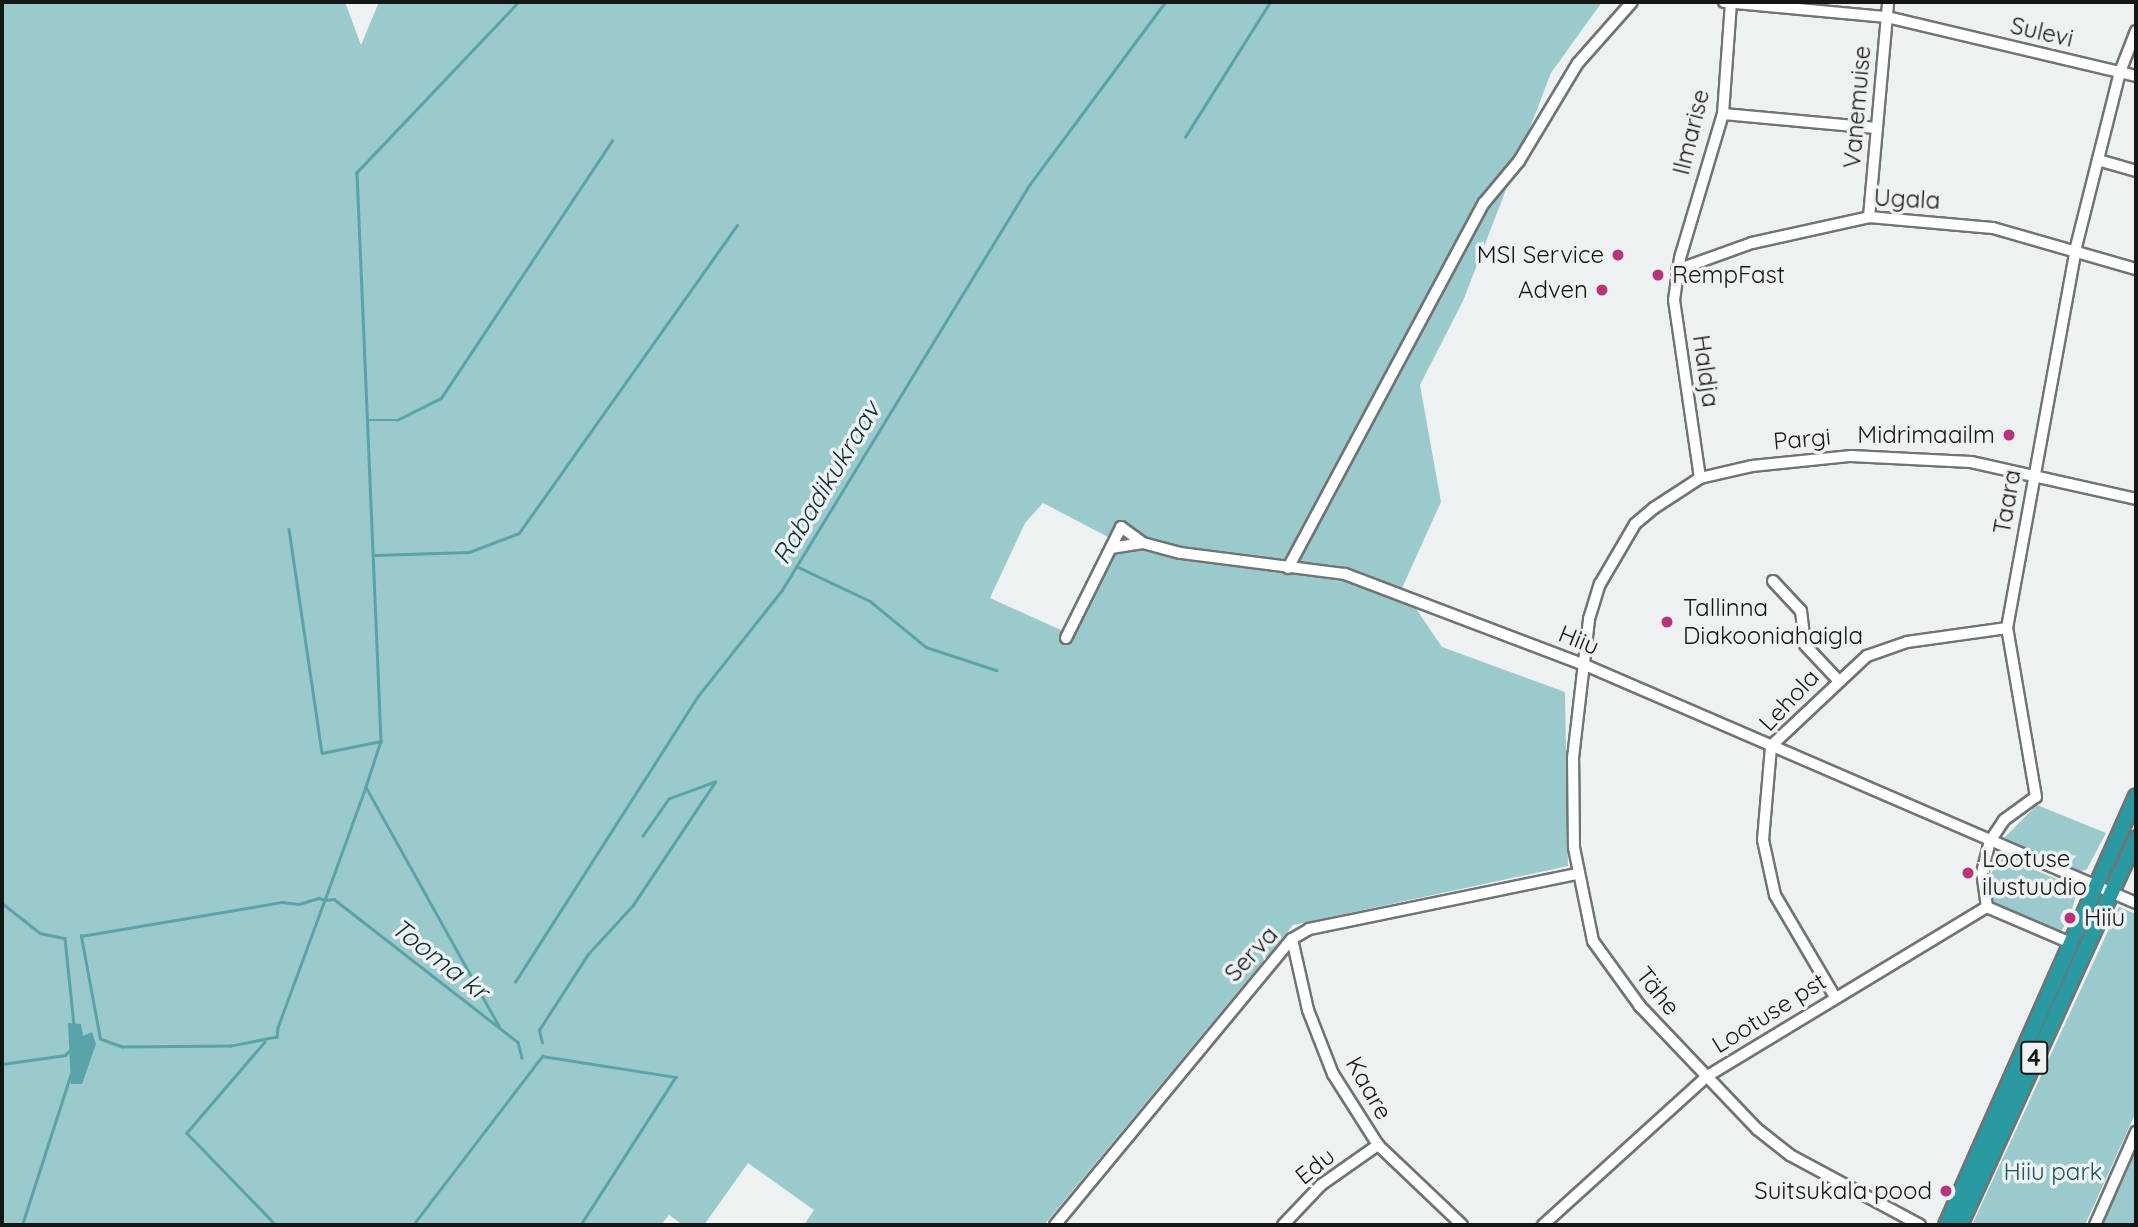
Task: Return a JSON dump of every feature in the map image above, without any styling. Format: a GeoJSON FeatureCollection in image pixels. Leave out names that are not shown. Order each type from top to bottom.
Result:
{"type":"FeatureCollection","features":[{"type":"Feature","properties":{"kind":"highway","name":"4"},"geometry":{"type":"LineString","coordinates":[[1946,1225],[2136,796]]}},
{"type":"Feature","properties":{"kind":"highway","name":"4"},"geometry":{"type":"LineString","coordinates":[[1959,1225],[2136,838]]}},
{"type":"Feature","properties":{"kind":"street"},"geometry":{"type":"LineString","coordinates":[[1288,568],[1484,203],[1519,161],[1577,63],[1632,2]]}},
{"type":"Feature","properties":{"kind":"street","name":"Sulevi"},"geometry":{"type":"LineString","coordinates":[[1728,2],[1887,18],[2136,76]]}},
{"type":"Feature","properties":{"kind":"street","name":"Ilmarise"},"geometry":{"type":"LineString","coordinates":[[1677,270],[1723,114],[1728,2]]}},
{"type":"Feature","properties":{"kind":"street","name":"Vanemuise"},"geometry":{"type":"LineString","coordinates":[[1869,217],[1888,2]]}},
{"type":"Feature","properties":{"kind":"street","name":"Taara"},"geometry":{"type":"LineString","coordinates":[[1990,841],[2004,820],[2036,797],[2007,628],[2076,247],[2120,72],[2136,31]]}},
{"type":"Feature","properties":{"kind":"street"},"geometry":{"type":"LineString","coordinates":[[1723,114],[1876,128]]}},
{"type":"Feature","properties":{"kind":"street"},"geometry":{"type":"LineString","coordinates":[[2098,160],[2136,171]]}},
{"type":"Feature","properties":{"kind":"street","name":"Ugala"},"geometry":{"type":"LineString","coordinates":[[1677,270],[1752,243],[1869,217],[1981,227],[2076,247],[2136,269]]}},
{"type":"Feature","properties":{"kind":"street","name":"Haldja"},"geometry":{"type":"LineString","coordinates":[[1677,270],[1674,300],[1700,478]]}},
{"type":"Feature","properties":{"kind":"street","name":"Pargi"},"geometry":{"type":"LineString","coordinates":[[1585,665],[1600,584],[1635,524],[1700,478],[1851,456],[2034,471],[2136,499]]}},
{"type":"Feature","properties":{"kind":"street","name":"Hiiu"},"geometry":{"type":"LineString","coordinates":[[1066,638],[1121,527],[1143,543]]}},
{"type":"Feature","properties":{"kind":"street","name":"Hiiu"},"geometry":{"type":"LineString","coordinates":[[1111,548],[1143,543],[1288,568],[1345,574],[1585,665],[2136,903]]}},
{"type":"Feature","properties":{"kind":"street"},"geometry":{"type":"LineString","coordinates":[[1773,581],[1801,611],[1805,645],[1837,679]]}},
{"type":"Feature","properties":{"kind":"street","name":"Lehola"},"geometry":{"type":"LineString","coordinates":[[1835,997],[1775,895],[1763,840],[1771,746],[1837,679],[1867,656],[1907,642],[2007,628]]}},
{"type":"Feature","properties":{"kind":"street","name":"Tähe"},"geometry":{"type":"LineString","coordinates":[[1585,665],[1573,758],[1578,874],[1593,941],[1640,1006],[1706,1077],[1790,1155],[1920,1225]]}},
{"type":"Feature","properties":{"kind":"street"},"geometry":{"type":"LineString","coordinates":[[1990,841],[1982,873],[1987,907],[2071,943]]}},
{"type":"Feature","properties":{"kind":"street","name":"Serva"},"geometry":{"type":"LineString","coordinates":[[1055,1225],[1292,939],[1309,929],[1578,874]]}},
{"type":"Feature","properties":{"kind":"street","name":"Lootuse pst"},"geometry":{"type":"LineString","coordinates":[[1543,1225],[1706,1077],[1987,907]]}},
{"type":"Feature","properties":{"kind":"street","name":"Kaare"},"geometry":{"type":"LineString","coordinates":[[1292,939],[1308,1010],[1334,1074],[1378,1145],[1462,1225]]}},
{"type":"Feature","properties":{"kind":"street"},"geometry":{"type":"LineString","coordinates":[[2095,1225],[2136,1132]]}},
{"type":"Feature","properties":{"kind":"street","name":"Edu"},"geometry":{"type":"LineString","coordinates":[[1283,1225],[1321,1185],[1378,1145]]}},
{"type":"Feature","properties":{"kind":"green space"},"geometry":{"type":"Polygon","coordinates":[[[2,2],[345,2],[361,45],[379,2],[1602,2],[1551,73],[1463,301],[1420,385],[1441,502],[1402,588],[1442,647],[1565,692],[1568,866],[1293,925],[1044,1225],[804,1225],[814,1210],[748,1163],[704,1225],[683,1225],[669,1215],[661,1225],[2,1225],[2,2]],[[1043,503],[1025,523],[990,598],[1063,631],[1108,537],[1043,503]]]}},
{"type":"Feature","properties":{"kind":"green space"},"geometry":{"type":"Polygon","coordinates":[[[2037,805],[2106,833],[2087,869],[2080,872],[2004,838],[2037,805]]]}},
{"type":"Feature","properties":{"kind":"green space"},"geometry":{"type":"Polygon","coordinates":[[[2002,856],[2078,888],[2071,913],[2064,910],[2060,919],[2066,922],[2060,934],[1991,903],[1986,881],[2002,856]]]}},
{"type":"Feature","properties":{"kind":"green space","name":"Hiiu park"},"geometry":{"type":"Polygon","coordinates":[[[2119,907],[2136,914],[2136,1112],[2085,1225],[1972,1225],[2119,907]]]}},
{"type":"Feature","properties":{"kind":"green space"},"geometry":{"type":"Polygon","coordinates":[[[2136,1136],[2136,1225],[2095,1225],[2136,1136]]]}},
{"type":"Feature","properties":{"kind":"shaded area"},"geometry":{"type":"Polygon","coordinates":[[[68,1023],[81,1024],[83,1036],[92,1032],[96,1044],[82,1084],[71,1084],[68,1023]]]}},
{"type":"Feature","properties":{"kind":"waterway","name":"Tooma kr"},"geometry":{"type":"LineString","coordinates":[[519,2],[357,173],[381,741],[366,787],[325,900],[278,1028],[277,1037],[231,1046],[122,1047],[100,1039],[81,936],[282,902],[299,904],[319,898],[325,900],[334,899],[518,1042],[522,1058]]}},
{"type":"Feature","properties":{"kind":"waterway","name":"Rabadikukraav"},"geometry":{"type":"LineString","coordinates":[[515,982],[698,696],[782,590],[1027,188],[1165,2]]}},
{"type":"Feature","properties":{"kind":"waterway"},"geometry":{"type":"LineString","coordinates":[[1185,137],[1270,2]]}},
{"type":"Feature","properties":{"kind":"waterway"},"geometry":{"type":"LineString","coordinates":[[369,420],[397,420],[441,398],[612,141]]}},
{"type":"Feature","properties":{"kind":"waterway"},"geometry":{"type":"LineString","coordinates":[[375,555],[469,552],[519,533],[737,225]]}},
{"type":"Feature","properties":{"kind":"waterway"},"geometry":{"type":"LineString","coordinates":[[289,529],[322,753],[381,741]]}},
{"type":"Feature","properties":{"kind":"waterway"},"geometry":{"type":"LineString","coordinates":[[796,566],[870,601],[926,647],[996,670]]}},
{"type":"Feature","properties":{"kind":"waterway"},"geometry":{"type":"LineString","coordinates":[[542,1043],[539,1030],[588,954],[633,905],[715,782],[669,799],[643,836]]}},
{"type":"Feature","properties":{"kind":"waterway","name":"Tooma kr"},"geometry":{"type":"LineString","coordinates":[[366,787],[499,1026]]}},
{"type":"Feature","properties":{"kind":"waterway"},"geometry":{"type":"LineString","coordinates":[[2,903],[40,933],[64,938]]}},
{"type":"Feature","properties":{"kind":"waterway"},"geometry":{"type":"LineString","coordinates":[[65,938],[74,1025]]}},
{"type":"Feature","properties":{"kind":"waterway"},"geometry":{"type":"LineString","coordinates":[[265,1042],[187,1133],[276,1225]]}},
{"type":"Feature","properties":{"kind":"waterway"},"geometry":{"type":"LineString","coordinates":[[2,1064],[65,1055],[72,1048]]}},
{"type":"Feature","properties":{"kind":"waterway"},"geometry":{"type":"LineString","coordinates":[[413,1225],[542,1056],[676,1077],[581,1225]]}},
{"type":"Feature","properties":{"kind":"waterway"},"geometry":{"type":"LineString","coordinates":[[22,1225],[70,1076]]}},
{"type":"Feature","properties":{"kind":"place","name":"MSI Service"},"geometry":{"type":"Point","coordinates":[1618,255]}},
{"type":"Feature","properties":{"kind":"place","name":"RempFast"},"geometry":{"type":"Point","coordinates":[1658,275]}},
{"type":"Feature","properties":{"kind":"place","name":"Adven"},"geometry":{"type":"Point","coordinates":[1602,290]}},
{"type":"Feature","properties":{"kind":"place","name":"Midrimaailm"},"geometry":{"type":"Point","coordinates":[2009,435]}},
{"type":"Feature","properties":{"kind":"place","name":"Tallinna Diakooniahaigla"},"geometry":{"type":"Point","coordinates":[1667,622]}},
{"type":"Feature","properties":{"kind":"place","name":"Lootuse ilustuudio"},"geometry":{"type":"Point","coordinates":[1968,873]}},
{"type":"Feature","properties":{"kind":"place","name":"Hiiu"},"geometry":{"type":"Point","coordinates":[2070,918]}},
{"type":"Feature","properties":{"kind":"place","name":"Suitsukala pood"},"geometry":{"type":"Point","coordinates":[1946,1191]}}]}
